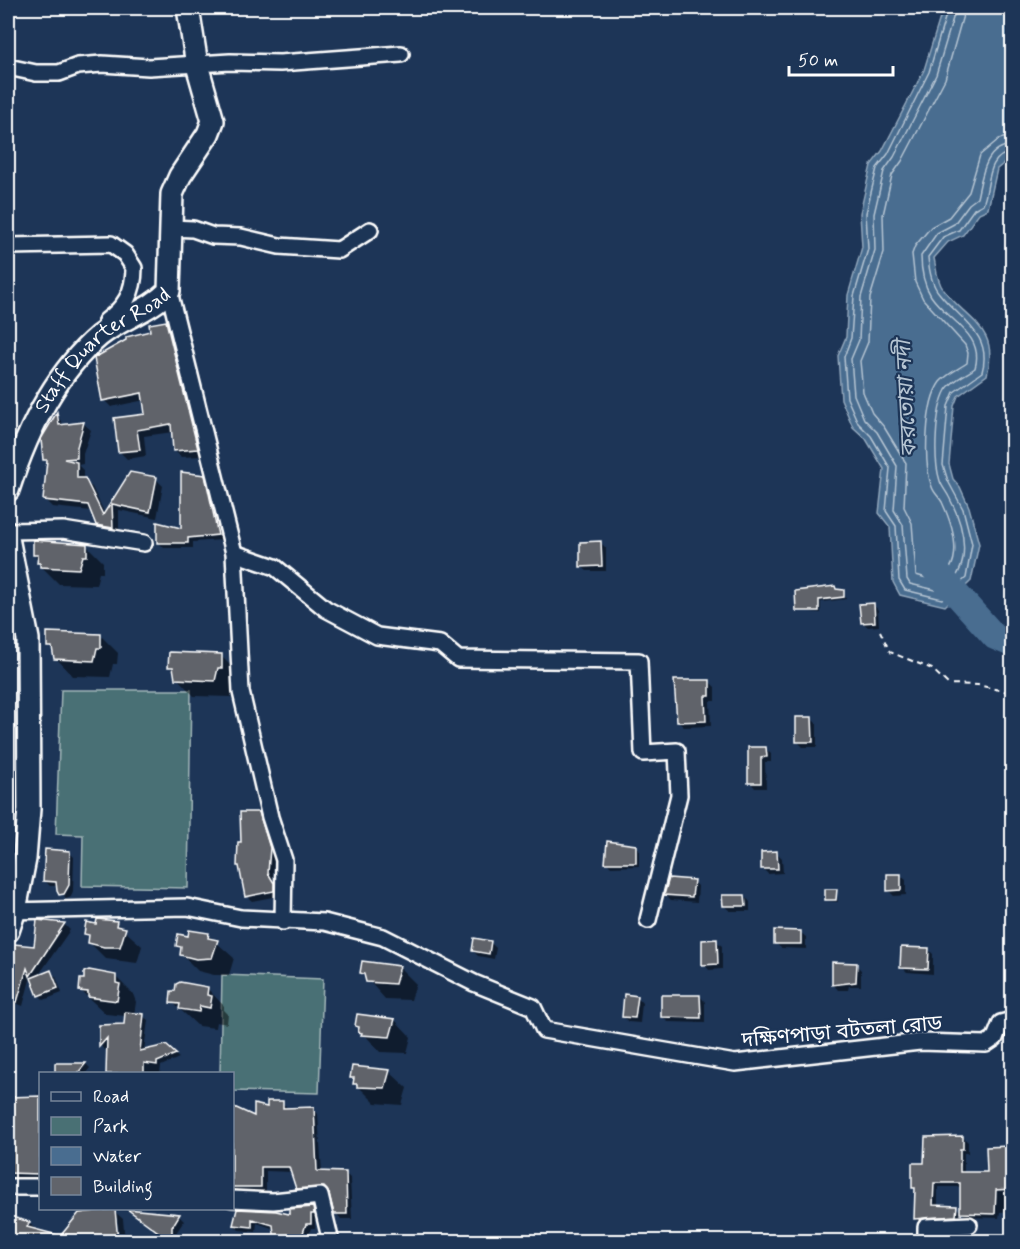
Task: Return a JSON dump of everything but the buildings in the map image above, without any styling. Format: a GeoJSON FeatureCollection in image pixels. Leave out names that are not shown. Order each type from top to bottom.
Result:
{"type":"FeatureCollection","features":[{"type":"Feature","properties":{"kind":"street","name":"Staff Quarter Road"},"geometry":{"type":"LineString","coordinates":[[8,490],[20,451],[37,418],[79,354],[118,323],[148,309],[169,291],[172,194],[180,176],[208,134],[213,121],[197,65],[188,8]]}},
{"type":"Feature","properties":{"kind":"street"},"geometry":{"type":"LineString","coordinates":[[8,67],[36,73],[59,73],[78,66],[102,64],[148,67],[401,54]]}},
{"type":"Feature","properties":{"kind":"street"},"geometry":{"type":"LineString","coordinates":[[171,228],[193,230],[213,236],[241,237],[279,246],[339,250],[370,230]]}},
{"type":"Feature","properties":{"kind":"street"},"geometry":{"type":"LineString","coordinates":[[8,246],[111,244],[125,254],[134,268],[130,294],[123,308],[76,346],[54,374],[8,459]]}},
{"type":"Feature","properties":{"kind":"street"},"geometry":{"type":"LineString","coordinates":[[169,291],[234,553],[241,692],[270,817],[284,860],[283,922]]}},
{"type":"Feature","properties":{"kind":"street"},"geometry":{"type":"LineString","coordinates":[[8,531],[63,530],[144,543]]}},
{"type":"Feature","properties":{"kind":"street"},"geometry":{"type":"LineString","coordinates":[[8,538],[12,596],[28,639],[27,840],[8,931]]}},
{"type":"Feature","properties":{"kind":"street"},"geometry":{"type":"LineString","coordinates":[[234,553],[275,567],[326,609],[377,636],[440,644],[458,659],[639,661],[644,753],[677,752],[678,762],[679,795],[674,823],[648,920]]}},
{"type":"Feature","properties":{"kind":"street","name":"দক্ষিণপাড়া বটতলা রোড"},"geometry":{"type":"LineString","coordinates":[[11,911],[187,907],[241,918],[283,922],[324,922],[383,937],[474,983],[533,1007],[544,1030],[735,1063],[920,1042],[986,1044],[995,1038],[1001,1023],[1012,1020]]}},
{"type":"Feature","properties":{"kind":"street"},"geometry":{"type":"LineString","coordinates":[[8,1187],[39,1187]]}},
{"type":"Feature","properties":{"kind":"street"},"geometry":{"type":"LineString","coordinates":[[234,1199],[273,1200],[320,1196],[331,1242]]}},
{"type":"Feature","properties":{"kind":"street"},"geometry":{"type":"LineString","coordinates":[[926,1242],[927,1227],[969,1225]]}},
{"type":"Feature","properties":{"kind":"path"},"geometry":{"type":"LineString","coordinates":[[880,631],[890,652],[932,669],[948,684],[978,685],[1012,693]]}},
{"type":"Feature","properties":{"kind":"green space"},"geometry":{"type":"Polygon","coordinates":[[[61,690],[191,690],[188,888],[82,886],[83,835],[56,834],[61,690]]]}},
{"type":"Feature","properties":{"kind":"green space"},"geometry":{"type":"Polygon","coordinates":[[[222,975],[323,979],[319,1093],[234,1091],[234,1072],[220,1072],[222,975]]]}},
{"type":"Feature","properties":{"kind":"water"},"geometry":{"type":"Polygon","coordinates":[[[943,8],[1012,8],[1012,157],[997,169],[988,209],[979,213],[963,235],[948,242],[934,258],[941,286],[979,326],[989,346],[990,359],[987,375],[958,396],[954,406],[949,464],[953,479],[960,487],[969,507],[979,544],[971,581],[945,606],[900,595],[893,582],[890,527],[879,513],[884,469],[866,439],[853,427],[841,399],[838,356],[846,337],[848,295],[862,247],[860,213],[871,165],[882,151],[924,70],[943,8]]]}},
{"type":"Feature","properties":{"kind":"waterway","name":"করতোয়া নদী"},"geometry":{"type":"LineString","coordinates":[[935,570],[995,637],[1012,644]]}}]}
